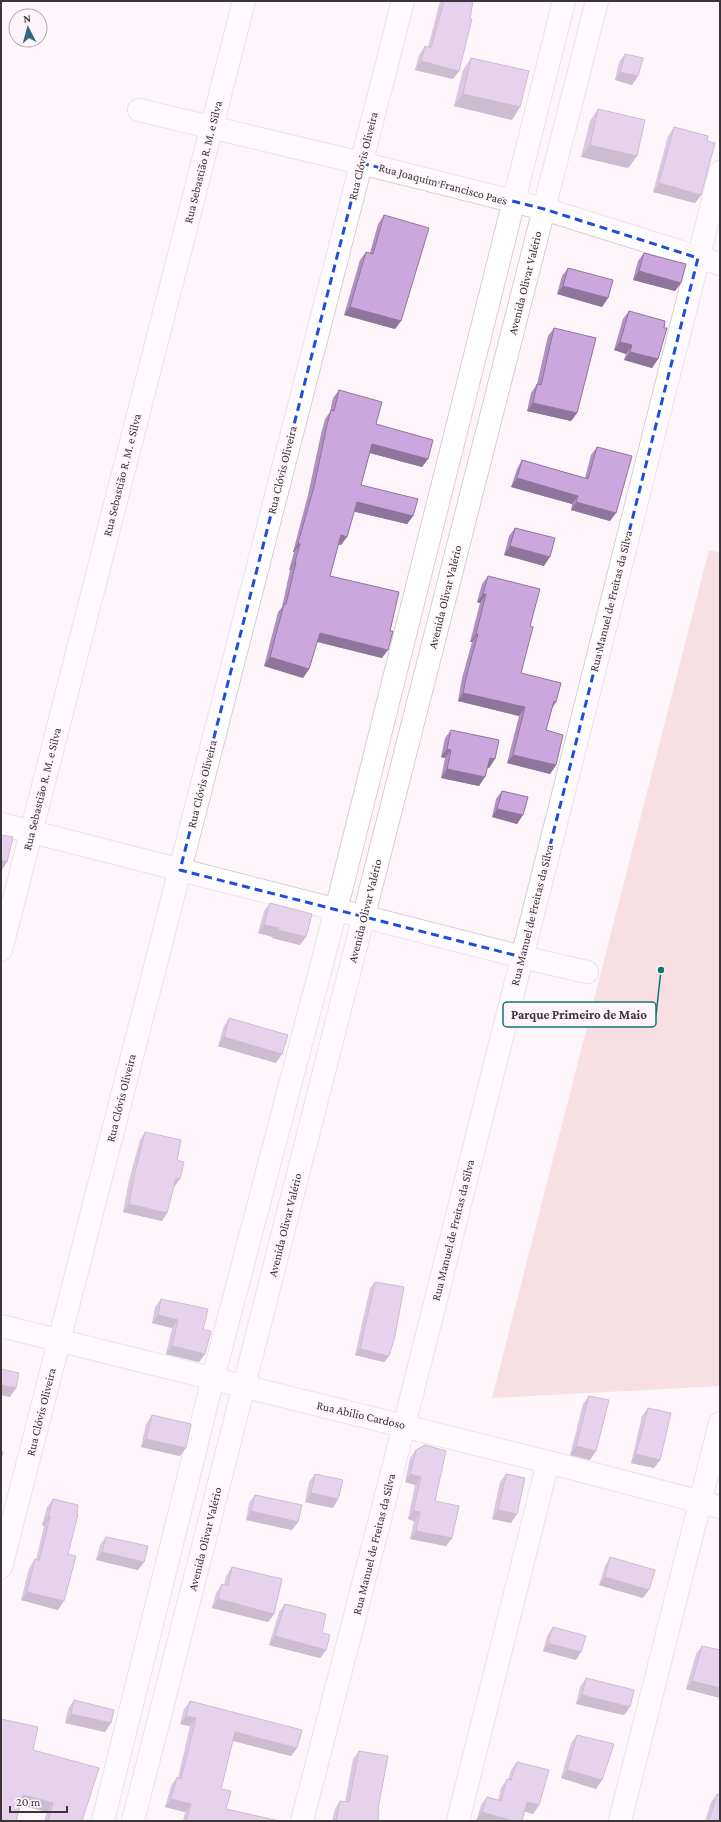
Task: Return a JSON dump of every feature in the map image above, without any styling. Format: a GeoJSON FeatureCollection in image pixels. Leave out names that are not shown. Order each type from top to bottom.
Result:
{"type":"FeatureCollection","features":[{"type":"Feature","properties":{"kind":"street","name":"Rua Sebastião R. M. e Silva"},"geometry":{"type":"LineString","coordinates":[[1,950],[244,1]]}},
{"type":"Feature","properties":{"kind":"street","name":"Rua Clóvis Oliveira"},"geometry":{"type":"LineString","coordinates":[[1,1567],[403,1]]}},
{"type":"Feature","properties":{"kind":"street"},"geometry":{"type":"LineString","coordinates":[[103,1821],[214,1378],[336,910],[564,1]]}},
{"type":"Feature","properties":{"kind":"street","name":"Avenida Olivar Valério"},"geometry":{"type":"LineString","coordinates":[[133,1821],[597,1]]}},
{"type":"Feature","properties":{"kind":"street","name":"Rua Joaquim Francisco Paes"},"geometry":{"type":"LineString","coordinates":[[139,110],[361,163],[544,209],[720,264]]}},
{"type":"Feature","properties":{"kind":"street","name":"Rua Manuel de Freitas da Silva"},"geometry":{"type":"LineString","coordinates":[[302,1821],[404,1426],[720,172]]}},
{"type":"Feature","properties":{"kind":"street"},"geometry":{"type":"LineString","coordinates":[[1,824],[364,916],[522,958],[587,972]]}},
{"type":"Feature","properties":{"kind":"street","name":"Rua Abilio Cardoso"},"geometry":{"type":"LineString","coordinates":[[1,1326],[214,1378],[244,1388],[404,1426],[710,1504]]}},
{"type":"Feature","properties":{"kind":"street"},"geometry":{"type":"LineString","coordinates":[[620,1821],[710,1504],[720,1423]]}},
{"type":"Feature","properties":{"kind":"street"},"geometry":{"type":"LineString","coordinates":[[458,1821],[548,1462]]}},
{"type":"Feature","properties":{"kind":"highlighted area"},"geometry":{"type":"Polygon","coordinates":[[[361,163],[544,209],[698,258],[522,957],[180,870],[361,163]]]}},
{"type":"Feature","properties":{"kind":"shaded area"},"geometry":{"type":"Polygon","coordinates":[[[709,550],[720,553],[720,1386],[492,1398],[709,550]]]}},
{"type":"Feature","properties":{"kind":"building"},"geometry":{"type":"Polygon","coordinates":[[[444,1],[473,1],[470,19],[472,19],[459,71],[421,61],[425,46],[431,48],[444,1]]]}},
{"type":"Feature","properties":{"kind":"building"},"geometry":{"type":"Polygon","coordinates":[[[625,54],[643,58],[638,76],[620,72],[625,54]]]}},
{"type":"Feature","properties":{"kind":"building"},"geometry":{"type":"Polygon","coordinates":[[[471,58],[529,71],[520,107],[463,94],[471,58]]]}},
{"type":"Feature","properties":{"kind":"building"},"geometry":{"type":"Polygon","coordinates":[[[598,109],[645,120],[637,156],[590,145],[598,109]]]}},
{"type":"Feature","properties":{"kind":"building"},"geometry":{"type":"Polygon","coordinates":[[[674,127],[708,136],[707,141],[715,143],[701,195],[659,183],[674,127]]]}},
{"type":"Feature","properties":{"kind":"building"},"geometry":{"type":"Polygon","coordinates":[[[384,215],[429,228],[401,321],[350,307],[366,252],[373,254],[384,215]]]}},
{"type":"Feature","properties":{"kind":"building"},"geometry":{"type":"Polygon","coordinates":[[[644,253],[686,264],[681,283],[639,271],[644,253]]]}},
{"type":"Feature","properties":{"kind":"building"},"geometry":{"type":"Polygon","coordinates":[[[568,268],[613,280],[608,298],[563,286],[568,268]]]}},
{"type":"Feature","properties":{"kind":"building"},"geometry":{"type":"Polygon","coordinates":[[[629,311],[665,321],[664,328],[667,328],[658,359],[630,352],[632,345],[620,342],[629,311]]]}},
{"type":"Feature","properties":{"kind":"building"},"geometry":{"type":"Polygon","coordinates":[[[554,328],[596,338],[577,413],[533,403],[537,384],[541,385],[554,328]]]}},
{"type":"Feature","properties":{"kind":"building"},"geometry":{"type":"Polygon","coordinates":[[[339,390],[382,402],[376,424],[433,440],[428,459],[372,444],[361,485],[418,499],[413,516],[357,502],[347,537],[341,535],[330,576],[399,592],[390,631],[393,631],[388,650],[320,633],[309,669],[270,657],[284,604],[286,604],[300,544],[298,543],[314,487],[327,425],[331,410],[334,411],[339,390]]]}},
{"type":"Feature","properties":{"kind":"building"},"geometry":{"type":"Polygon","coordinates":[[[597,447],[632,456],[616,513],[576,502],[578,496],[517,478],[522,460],[588,479],[597,447]]]}},
{"type":"Feature","properties":{"kind":"building"},"geometry":{"type":"Polygon","coordinates":[[[515,528],[555,538],[550,557],[510,546],[515,528]]]}},
{"type":"Feature","properties":{"kind":"building"},"geometry":{"type":"Polygon","coordinates":[[[488,576],[540,589],[530,626],[533,627],[521,673],[561,683],[546,730],[563,735],[556,765],[513,755],[525,707],[463,693],[478,634],[476,634],[486,594],[483,594],[488,576]]]}},
{"type":"Feature","properties":{"kind":"building"},"geometry":{"type":"Polygon","coordinates":[[[451,730],[499,740],[495,759],[490,758],[485,777],[447,769],[451,750],[447,749],[451,730]]]}},
{"type":"Feature","properties":{"kind":"building"},"geometry":{"type":"Polygon","coordinates":[[[502,791],[528,797],[523,815],[497,809],[502,791]]]}},
{"type":"Feature","properties":{"kind":"building"},"geometry":{"type":"Polygon","coordinates":[[[1,835],[13,837],[7,862],[1,860],[1,835]]]}},
{"type":"Feature","properties":{"kind":"building"},"geometry":{"type":"Polygon","coordinates":[[[270,903],[312,914],[306,937],[278,930],[279,928],[264,925],[270,903]]]}},
{"type":"Feature","properties":{"kind":"building"},"geometry":{"type":"Polygon","coordinates":[[[229,1018],[288,1035],[282,1054],[224,1037],[229,1018]]]}},
{"type":"Feature","properties":{"kind":"building"},"geometry":{"type":"Polygon","coordinates":[[[145,1132],[181,1140],[177,1160],[184,1162],[180,1179],[176,1178],[167,1213],[129,1204],[145,1132]]]}},
{"type":"Feature","properties":{"kind":"building"},"geometry":{"type":"Polygon","coordinates":[[[375,1282],[404,1287],[395,1336],[389,1356],[360,1349],[375,1282]]]}},
{"type":"Feature","properties":{"kind":"building"},"geometry":{"type":"Polygon","coordinates":[[[161,1299],[208,1309],[203,1330],[211,1331],[205,1354],[172,1346],[178,1320],[158,1315],[161,1299]]]}},
{"type":"Feature","properties":{"kind":"building"},"geometry":{"type":"Polygon","coordinates":[[[1,1369],[19,1373],[16,1388],[1,1385],[1,1369]]]}},
{"type":"Feature","properties":{"kind":"building"},"geometry":{"type":"Polygon","coordinates":[[[589,1396],[609,1400],[596,1451],[576,1446],[589,1396]]]}},
{"type":"Feature","properties":{"kind":"building"},"geometry":{"type":"Polygon","coordinates":[[[648,1408],[671,1413],[660,1460],[636,1454],[648,1408]]]}},
{"type":"Feature","properties":{"kind":"building"},"geometry":{"type":"Polygon","coordinates":[[[152,1415],[191,1424],[186,1448],[146,1439],[152,1415]]]}},
{"type":"Feature","properties":{"kind":"building"},"geometry":{"type":"Polygon","coordinates":[[[425,1445],[446,1451],[435,1501],[459,1506],[452,1538],[416,1531],[420,1512],[413,1511],[421,1477],[410,1474],[416,1450],[425,1445]]]}},
{"type":"Feature","properties":{"kind":"building"},"geometry":{"type":"Polygon","coordinates":[[[315,1474],[343,1480],[338,1499],[311,1493],[315,1474]]]}},
{"type":"Feature","properties":{"kind":"building"},"geometry":{"type":"Polygon","coordinates":[[[506,1474],[525,1478],[517,1514],[498,1510],[506,1474]]]}},
{"type":"Feature","properties":{"kind":"building"},"geometry":{"type":"Polygon","coordinates":[[[255,1495],[302,1505],[298,1522],[251,1511],[255,1495]]]}},
{"type":"Feature","properties":{"kind":"building"},"geometry":{"type":"Polygon","coordinates":[[[53,1499],[78,1505],[78,1514],[68,1554],[76,1556],[64,1601],[27,1592],[35,1559],[39,1561],[53,1499]]]}},
{"type":"Feature","properties":{"kind":"building"},"geometry":{"type":"Polygon","coordinates":[[[106,1537],[148,1546],[144,1562],[102,1552],[106,1537]]]}},
{"type":"Feature","properties":{"kind":"building"},"geometry":{"type":"Polygon","coordinates":[[[610,1557],[655,1570],[649,1590],[605,1577],[610,1557]]]}},
{"type":"Feature","properties":{"kind":"building"},"geometry":{"type":"Polygon","coordinates":[[[232,1567],[282,1579],[274,1614],[218,1599],[222,1584],[228,1586],[232,1567]]]}},
{"type":"Feature","properties":{"kind":"building"},"geometry":{"type":"Polygon","coordinates":[[[285,1604],[326,1614],[322,1633],[330,1635],[326,1650],[275,1636],[285,1604]]]}},
{"type":"Feature","properties":{"kind":"building"},"geometry":{"type":"Polygon","coordinates":[[[553,1627],[586,1636],[581,1652],[548,1643],[553,1627]]]}},
{"type":"Feature","properties":{"kind":"building"},"geometry":{"type":"Polygon","coordinates":[[[702,1646],[720,1650],[720,1688],[692,1681],[702,1646]]]}},
{"type":"Feature","properties":{"kind":"building"},"geometry":{"type":"Polygon","coordinates":[[[586,1678],[634,1690],[630,1707],[582,1695],[586,1678]]]}},
{"type":"Feature","properties":{"kind":"building"},"geometry":{"type":"Polygon","coordinates":[[[74,1700],[114,1710],[111,1723],[71,1714],[74,1700]]]}},
{"type":"Feature","properties":{"kind":"building"},"geometry":{"type":"Polygon","coordinates":[[[190,1701],[302,1730],[297,1748],[235,1732],[221,1789],[231,1791],[226,1809],[279,1821],[186,1821],[191,1804],[171,1799],[177,1777],[181,1779],[196,1718],[186,1716],[190,1701]]]}},
{"type":"Feature","properties":{"kind":"building"},"geometry":{"type":"Polygon","coordinates":[[[1,1719],[38,1727],[33,1750],[99,1768],[82,1821],[48,1821],[53,1803],[23,1795],[16,1821],[1,1821],[1,1719]]]}},
{"type":"Feature","properties":{"kind":"building"},"geometry":{"type":"Polygon","coordinates":[[[577,1735],[614,1744],[602,1780],[567,1770],[577,1735]]]}},
{"type":"Feature","properties":{"kind":"building"},"geometry":{"type":"Polygon","coordinates":[[[359,1751],[388,1756],[378,1809],[378,1821],[336,1821],[340,1801],[349,1802],[359,1751]]]}},
{"type":"Feature","properties":{"kind":"building"},"geometry":{"type":"Polygon","coordinates":[[[517,1762],[549,1770],[539,1805],[527,1802],[522,1821],[513,1821],[482,1812],[487,1797],[501,1801],[507,1779],[511,1780],[517,1762]]]}},
{"type":"Feature","properties":{"kind":"building"},"geometry":{"type":"Polygon","coordinates":[[[717,1794],[720,1795],[720,1821],[709,1821],[717,1794]]]}},
{"type":"Feature","properties":{"kind":"place","name":"Parque Primeiro de Maio"},"geometry":{"type":"Point","coordinates":[661,970]}}]}
